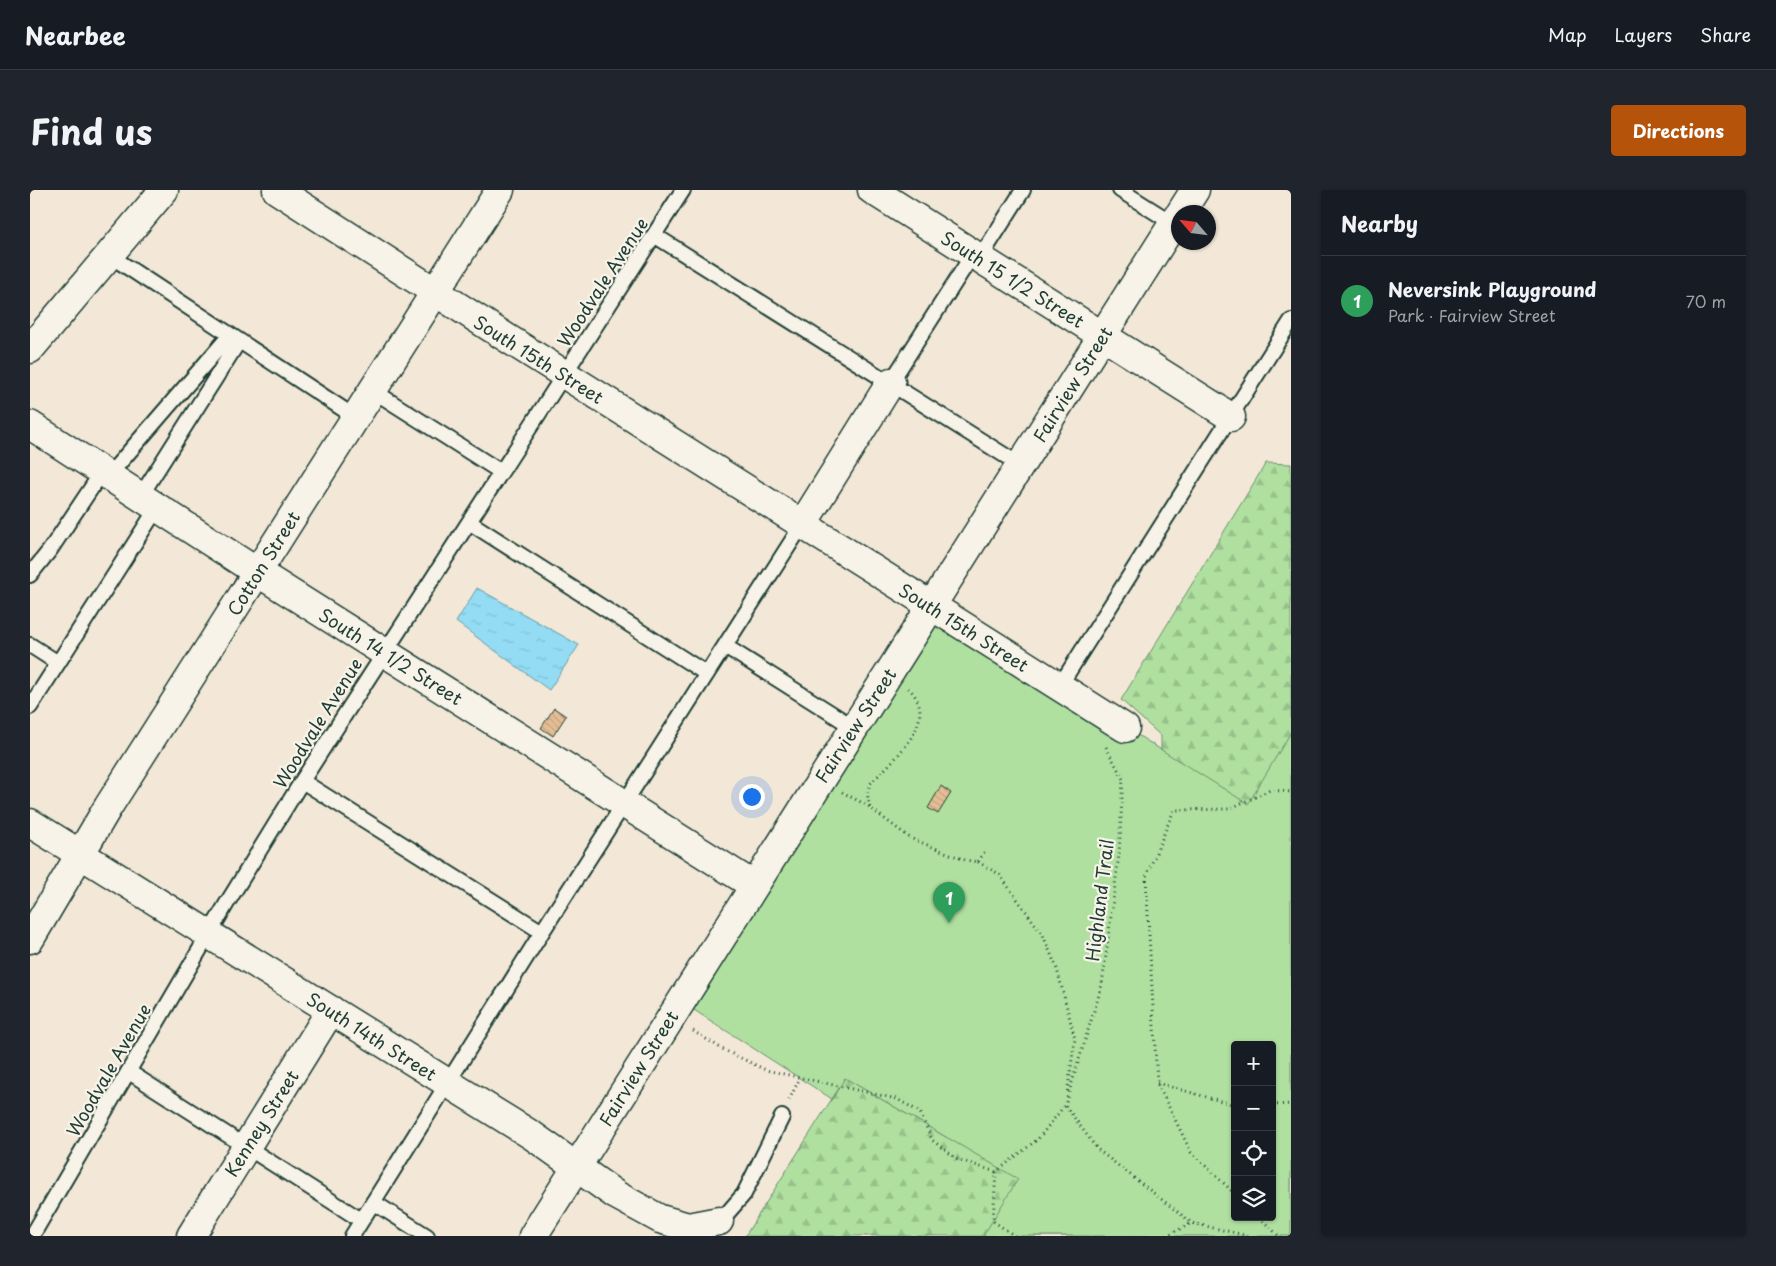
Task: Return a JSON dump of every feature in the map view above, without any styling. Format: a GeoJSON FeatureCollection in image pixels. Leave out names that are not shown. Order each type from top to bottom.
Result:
{"type":"FeatureCollection","features":[{"type":"Feature","properties":{"kind":"street"},"geometry":{"type":"LineString","coordinates":[[30,349],[164,190]]}},
{"type":"Feature","properties":{"kind":"street","name":"South 15th Street"},"geometry":{"type":"LineString","coordinates":[[277,190],[434,292],[1059,687],[1115,736]]}},
{"type":"Feature","properties":{"kind":"street","name":"Cotton Street"},"geometry":{"type":"LineString","coordinates":[[30,939],[80,853],[500,190]]}},
{"type":"Feature","properties":{"kind":"street","name":"South 15 1/2 Street"},"geometry":{"type":"LineString","coordinates":[[872,190],[1231,417]]}},
{"type":"Feature","properties":{"kind":"street","name":"Fairview Street"},"geometry":{"type":"LineString","coordinates":[[1186,205],[1195,190]]}},
{"type":"Feature","properties":{"kind":"street","name":"Fairview Street"},"geometry":{"type":"LineString","coordinates":[[533,1236],[670,1016],[1171,228]]}},
{"type":"Feature","properties":{"kind":"street"},"geometry":{"type":"LineString","coordinates":[[802,525],[891,382]]}},
{"type":"Feature","properties":{"kind":"street","name":"South 14 1/2 Street"},"geometry":{"type":"LineString","coordinates":[[30,425],[257,572],[753,885]]}},
{"type":"Feature","properties":{"kind":"street","name":"South 14th Street"},"geometry":{"type":"LineString","coordinates":[[30,824],[80,853],[533,1136],[616,1195],[660,1219],[688,1227],[715,1229]]}},
{"type":"Feature","properties":{"kind":"street","name":"Kenney Street"},"geometry":{"type":"LineString","coordinates":[[191,1236],[331,1010]]}},
{"type":"Feature","properties":{"kind":"lane","name":"Woodvale Avenue"},"geometry":{"type":"LineString","coordinates":[[36,1235],[128,1072],[302,781],[683,190]]}},
{"type":"Feature","properties":{"kind":"lane"},"geometry":{"type":"LineString","coordinates":[[891,382],[1023,190]]}},
{"type":"Feature","properties":{"kind":"lane"},"geometry":{"type":"LineString","coordinates":[[1120,190],[1171,214]]}},
{"type":"Feature","properties":{"kind":"lane"},"geometry":{"type":"LineString","coordinates":[[654,235],[891,382],[1020,465]]}},
{"type":"Feature","properties":{"kind":"lane"},"geometry":{"type":"LineString","coordinates":[[109,255],[355,417]]}},
{"type":"Feature","properties":{"kind":"lane"},"geometry":{"type":"LineString","coordinates":[[1059,687],[1291,321]]}},
{"type":"Feature","properties":{"kind":"lane"},"geometry":{"type":"LineString","coordinates":[[30,575],[50,550],[102,472],[116,467],[234,338]]}},
{"type":"Feature","properties":{"kind":"lane"},"geometry":{"type":"LineString","coordinates":[[30,707],[58,663],[149,502],[234,338]]}},
{"type":"Feature","properties":{"kind":"lane"},"geometry":{"type":"LineString","coordinates":[[372,390],[501,472]]}},
{"type":"Feature","properties":{"kind":"lane"},"geometry":{"type":"LineString","coordinates":[[469,522],[707,674]]}},
{"type":"Feature","properties":{"kind":"lane"},"geometry":{"type":"LineString","coordinates":[[352,1236],[447,1082],[802,525]]}},
{"type":"Feature","properties":{"kind":"lane"},"geometry":{"type":"LineString","coordinates":[[30,644],[58,663]]}},
{"type":"Feature","properties":{"kind":"lane"},"geometry":{"type":"LineString","coordinates":[[725,646],[853,727]]}},
{"type":"Feature","properties":{"kind":"lane"},"geometry":{"type":"LineString","coordinates":[[302,781],[542,932]]}},
{"type":"Feature","properties":{"kind":"lane"},"geometry":{"type":"LineString","coordinates":[[128,1072],[361,1220]]}},
{"type":"Feature","properties":{"kind":"lane"},"geometry":{"type":"LineString","coordinates":[[715,1229],[744,1194],[782,1116]]}},
{"type":"Feature","properties":{"kind":"lane"},"geometry":{"type":"LineString","coordinates":[[373,1202],[427,1236]]}},
{"type":"Feature","properties":{"kind":"path"},"geometry":{"type":"LineString","coordinates":[[870,808],[867,793],[870,784],[914,735],[922,714],[918,697],[889,671]]}},
{"type":"Feature","properties":{"kind":"path","name":"Highland Trail"},"geometry":{"type":"LineString","coordinates":[[996,1172],[1038,1139],[1065,1105],[1102,985],[1120,855],[1123,779],[1115,736]]}},
{"type":"Feature","properties":{"kind":"path"},"geometry":{"type":"LineString","coordinates":[[1231,1190],[1191,1152],[1157,1083],[1146,877],[1174,810],[1229,809],[1270,790],[1291,792]]}},
{"type":"Feature","properties":{"kind":"path"},"geometry":{"type":"LineString","coordinates":[[850,796],[870,808],[910,838],[965,860],[978,862],[999,874],[1043,935],[1058,969],[1075,1039],[1065,1105],[1097,1149],[1192,1223],[1249,1236]]}},
{"type":"Feature","properties":{"kind":"path"},"geometry":{"type":"LineString","coordinates":[[978,862],[984,851]]}},
{"type":"Feature","properties":{"kind":"path"},"geometry":{"type":"LineString","coordinates":[[670,1016],[724,1050],[766,1070],[897,1099],[920,1112],[932,1140],[957,1159],[996,1172],[993,1221],[1015,1236]]}},
{"type":"Feature","properties":{"kind":"path"},"geometry":{"type":"LineString","coordinates":[[782,1116],[800,1078]]}},
{"type":"Feature","properties":{"kind":"path"},"geometry":{"type":"LineString","coordinates":[[1157,1083],[1231,1104]]}},
{"type":"Feature","properties":{"kind":"path"},"geometry":{"type":"LineString","coordinates":[[1276,1105],[1291,1104]]}},
{"type":"Feature","properties":{"kind":"path"},"geometry":{"type":"LineString","coordinates":[[1263,1221],[1279,1236]]}},
{"type":"Feature","properties":{"kind":"path"},"geometry":{"type":"LineString","coordinates":[[1166,1236],[1192,1223]]}},
{"type":"Feature","properties":{"kind":"green space"},"geometry":{"type":"Polygon","coordinates":[[[1266,463],[1291,464],[1291,1236],[745,1236],[845,1078],[946,1137],[1161,780],[1161,736],[1121,700],[1266,463]]]}},
{"type":"Feature","properties":{"kind":"green space"},"geometry":{"type":"Polygon","coordinates":[[[931,606],[1248,804],[1291,732],[1291,1236],[983,1236],[1018,1179],[845,1078],[832,1099],[680,1001],[931,606]]]}},
{"type":"Feature","properties":{"kind":"water"},"geometry":{"type":"Polygon","coordinates":[[[477,588],[579,645],[549,690],[456,622],[477,588]]]}},
{"type":"Feature","properties":{"kind":"building"},"geometry":{"type":"Polygon","coordinates":[[[554,708],[566,716],[553,736],[541,728],[554,708]]]}},
{"type":"Feature","properties":{"kind":"building"},"geometry":{"type":"Polygon","coordinates":[[[941,786],[951,793],[938,814],[928,808],[941,786]]]}},
{"type":"Feature","properties":{"kind":"place","name":"Neversink Playground"},"geometry":{"type":"Point","coordinates":[949,923]}}]}
